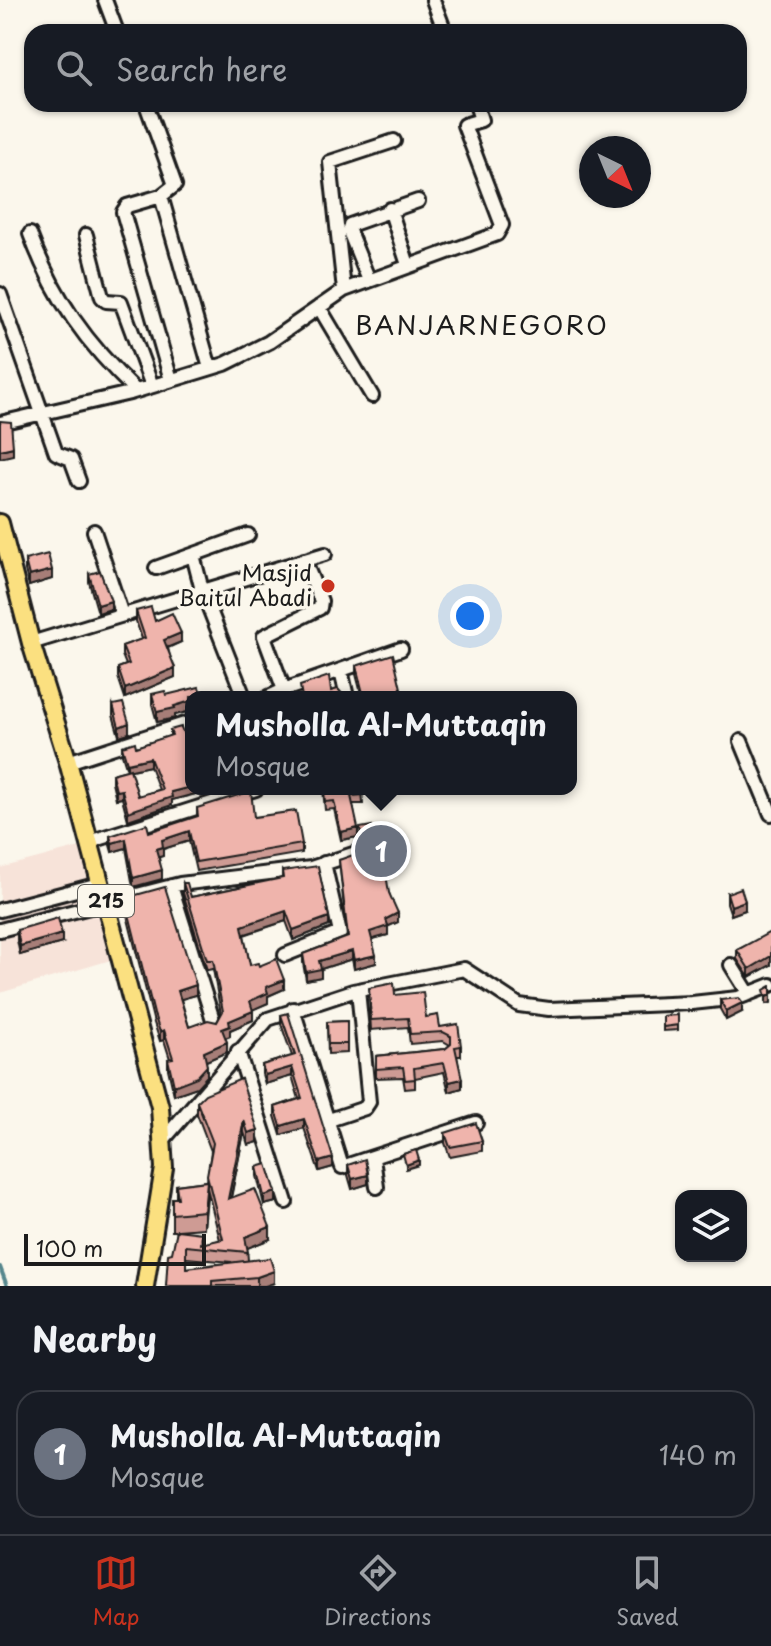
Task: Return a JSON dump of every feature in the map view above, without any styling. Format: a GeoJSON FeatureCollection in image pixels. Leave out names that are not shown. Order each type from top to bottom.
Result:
{"type":"FeatureCollection","features":[{"type":"Feature","properties":{"kind":"main road","name":"215"},"geometry":{"type":"LineString","coordinates":[[0,523],[31,643],[68,762],[160,1107],[164,1168],[145,1286]]}},
{"type":"Feature","properties":{"kind":"street"},"geometry":{"type":"LineString","coordinates":[[105,0],[114,24]]}},
{"type":"Feature","properties":{"kind":"street"},"geometry":{"type":"LineString","coordinates":[[433,0],[442,24]]}},
{"type":"Feature","properties":{"kind":"street"},"geometry":{"type":"LineString","coordinates":[[149,112],[176,181],[161,196],[127,206],[123,212],[171,380]]}},
{"type":"Feature","properties":{"kind":"street"},"geometry":{"type":"LineString","coordinates":[[0,423],[136,391],[210,368],[269,342],[344,290],[368,278],[497,234],[501,229],[464,125],[481,120],[478,112]]}},
{"type":"Feature","properties":{"kind":"street"},"geometry":{"type":"LineString","coordinates":[[344,290],[330,162],[394,141]]}},
{"type":"Feature","properties":{"kind":"street"},"geometry":{"type":"LineString","coordinates":[[161,196],[210,368]]}},
{"type":"Feature","properties":{"kind":"street"},"geometry":{"type":"LineString","coordinates":[[368,278],[349,231],[350,225],[418,201]]}},
{"type":"Feature","properties":{"kind":"street"},"geometry":{"type":"LineString","coordinates":[[390,209],[408,265]]}},
{"type":"Feature","properties":{"kind":"street"},"geometry":{"type":"LineString","coordinates":[[30,234],[62,303],[92,348],[136,391]]}},
{"type":"Feature","properties":{"kind":"street"},"geometry":{"type":"LineString","coordinates":[[86,235],[102,297],[106,301],[121,302],[152,386]]}},
{"type":"Feature","properties":{"kind":"street"},"geometry":{"type":"LineString","coordinates":[[0,294],[39,412],[56,453],[71,459],[79,481]]}},
{"type":"Feature","properties":{"kind":"street"},"geometry":{"type":"LineString","coordinates":[[319,307],[372,396]]}},
{"type":"Feature","properties":{"kind":"street"},"geometry":{"type":"LineString","coordinates":[[94,531],[122,615]]}},
{"type":"Feature","properties":{"kind":"street"},"geometry":{"type":"LineString","coordinates":[[156,568],[248,535]]}},
{"type":"Feature","properties":{"kind":"street"},"geometry":{"type":"LineString","coordinates":[[31,643],[325,554]]}},
{"type":"Feature","properties":{"kind":"street"},"geometry":{"type":"LineString","coordinates":[[193,555],[202,590],[242,691]]}},
{"type":"Feature","properties":{"kind":"street"},"geometry":{"type":"LineString","coordinates":[[304,560],[321,601],[320,608],[264,636],[284,690],[401,649]]}},
{"type":"Feature","properties":{"kind":"street"},"geometry":{"type":"LineString","coordinates":[[341,670],[346,691]]}},
{"type":"Feature","properties":{"kind":"street"},"geometry":{"type":"LineString","coordinates":[[68,762],[185,724]]}},
{"type":"Feature","properties":{"kind":"street"},"geometry":{"type":"LineString","coordinates":[[741,741],[771,814]]}},
{"type":"Feature","properties":{"kind":"street"},"geometry":{"type":"LineString","coordinates":[[89,842],[237,795]]}},
{"type":"Feature","properties":{"kind":"street"},"geometry":{"type":"LineString","coordinates":[[0,930],[171,886],[241,879],[324,863],[374,847]]}},
{"type":"Feature","properties":{"kind":"street"},"geometry":{"type":"LineString","coordinates":[[285,955],[340,933],[324,863]]}},
{"type":"Feature","properties":{"kind":"street"},"geometry":{"type":"LineString","coordinates":[[0,910],[99,884]]}},
{"type":"Feature","properties":{"kind":"street"},"geometry":{"type":"LineString","coordinates":[[171,886],[214,1023]]}},
{"type":"Feature","properties":{"kind":"street"},"geometry":{"type":"LineString","coordinates":[[58,894],[64,912]]}},
{"type":"Feature","properties":{"kind":"street"},"geometry":{"type":"LineString","coordinates":[[731,965],[749,994]]}},
{"type":"Feature","properties":{"kind":"street"},"geometry":{"type":"LineString","coordinates":[[164,1139],[260,1024],[293,1009],[358,990],[464,969],[519,1005],[549,1009],[692,1003],[749,994],[771,985]]}},
{"type":"Feature","properties":{"kind":"street"},"geometry":{"type":"LineString","coordinates":[[326,1121],[368,1105],[358,990]]}},
{"type":"Feature","properties":{"kind":"street"},"geometry":{"type":"LineString","coordinates":[[293,1009],[342,1167],[476,1123]]}},
{"type":"Feature","properties":{"kind":"street"},"geometry":{"type":"LineString","coordinates":[[238,1051],[286,1202]]}},
{"type":"Feature","properties":{"kind":"street"},"geometry":{"type":"LineString","coordinates":[[365,1057],[381,1055]]}},
{"type":"Feature","properties":{"kind":"street"},"geometry":{"type":"LineString","coordinates":[[373,1158],[377,1187]]}},
{"type":"Feature","properties":{"kind":"shaded area"},"geometry":{"type":"Polygon","coordinates":[[[84,846],[114,959],[0,993],[0,868],[84,846]]]}},
{"type":"Feature","properties":{"kind":"building"},"geometry":{"type":"Polygon","coordinates":[[[0,421],[11,422],[13,447],[0,450],[0,421]]]}},
{"type":"Feature","properties":{"kind":"building"},"geometry":{"type":"Polygon","coordinates":[[[48,554],[52,570],[29,576],[25,560],[48,554]]]}},
{"type":"Feature","properties":{"kind":"building"},"geometry":{"type":"Polygon","coordinates":[[[100,571],[111,601],[98,605],[89,574],[100,571]]]}},
{"type":"Feature","properties":{"kind":"building"},"geometry":{"type":"Polygon","coordinates":[[[151,607],[155,621],[172,613],[181,633],[164,640],[175,668],[125,689],[118,668],[129,664],[122,646],[145,638],[136,611],[151,607]]]}},
{"type":"Feature","properties":{"kind":"building"},"geometry":{"type":"Polygon","coordinates":[[[393,654],[402,691],[362,691],[356,666],[393,654]]]}},
{"type":"Feature","properties":{"kind":"building"},"geometry":{"type":"Polygon","coordinates":[[[329,676],[331,691],[301,691],[300,686],[329,676]]]}},
{"type":"Feature","properties":{"kind":"building"},"geometry":{"type":"Polygon","coordinates":[[[199,687],[200,691],[185,691],[185,703],[157,712],[152,694],[165,691],[166,695],[199,687]]]}},
{"type":"Feature","properties":{"kind":"building"},"geometry":{"type":"Polygon","coordinates":[[[123,703],[129,723],[119,727],[113,705],[123,703]]]}},
{"type":"Feature","properties":{"kind":"building"},"geometry":{"type":"Polygon","coordinates":[[[181,727],[185,737],[185,788],[171,792],[172,797],[128,812],[122,790],[116,791],[112,774],[130,769],[138,796],[162,789],[150,758],[127,763],[122,746],[135,742],[136,747],[172,735],[170,730],[181,727]]]}},
{"type":"Feature","properties":{"kind":"building"},"geometry":{"type":"Polygon","coordinates":[[[238,795],[251,795],[254,817],[296,811],[302,844],[196,862],[189,831],[162,840],[163,847],[156,849],[162,870],[133,878],[126,839],[112,843],[110,836],[147,824],[149,832],[198,816],[197,808],[238,795]]]}},
{"type":"Feature","properties":{"kind":"building"},"geometry":{"type":"Polygon","coordinates":[[[324,795],[363,795],[351,796],[358,828],[341,832],[334,801],[325,802],[324,795]]]}},
{"type":"Feature","properties":{"kind":"building"},"geometry":{"type":"Polygon","coordinates":[[[372,826],[373,834],[361,837],[360,828],[372,826]]]}},
{"type":"Feature","properties":{"kind":"building"},"geometry":{"type":"Polygon","coordinates":[[[367,850],[369,857],[383,855],[389,893],[398,913],[386,919],[388,926],[370,932],[376,955],[354,960],[352,951],[319,961],[321,969],[306,972],[303,954],[348,937],[339,860],[367,850]]]}},
{"type":"Feature","properties":{"kind":"building"},"geometry":{"type":"Polygon","coordinates":[[[318,866],[329,917],[293,930],[286,911],[242,926],[250,965],[258,963],[259,966],[276,959],[284,980],[266,987],[268,993],[250,1001],[253,1011],[229,1021],[230,1026],[222,1029],[227,1042],[204,1052],[207,1066],[197,1077],[174,1086],[168,1059],[173,1058],[164,1030],[160,1032],[154,1014],[125,898],[165,887],[196,985],[178,991],[189,1027],[208,1020],[217,1022],[223,1011],[213,960],[207,960],[183,883],[187,883],[191,897],[283,878],[282,871],[318,866]]]}},
{"type":"Feature","properties":{"kind":"building"},"geometry":{"type":"Polygon","coordinates":[[[741,888],[745,901],[731,906],[727,893],[741,888]]]}},
{"type":"Feature","properties":{"kind":"building"},"geometry":{"type":"Polygon","coordinates":[[[58,918],[62,934],[20,946],[17,930],[58,918]]]}},
{"type":"Feature","properties":{"kind":"building"},"geometry":{"type":"Polygon","coordinates":[[[770,932],[771,956],[749,969],[737,950],[770,932]]]}},
{"type":"Feature","properties":{"kind":"building"},"geometry":{"type":"Polygon","coordinates":[[[394,983],[395,995],[423,992],[426,1017],[438,1015],[440,1027],[458,1024],[461,1046],[455,1047],[462,1079],[449,1082],[444,1063],[414,1068],[415,1079],[405,1080],[403,1067],[376,1069],[376,1056],[445,1049],[451,1044],[451,1036],[443,1032],[410,1034],[408,1018],[371,1020],[369,988],[394,983]]]}},
{"type":"Feature","properties":{"kind":"building"},"geometry":{"type":"Polygon","coordinates":[[[771,986],[771,995],[766,997],[764,990],[771,986]]]}},
{"type":"Feature","properties":{"kind":"building"},"geometry":{"type":"Polygon","coordinates":[[[739,998],[742,1003],[726,1011],[720,1000],[739,998]]]}},
{"type":"Feature","properties":{"kind":"building"},"geometry":{"type":"Polygon","coordinates":[[[288,1013],[333,1158],[319,1162],[304,1119],[281,1126],[275,1107],[302,1098],[292,1067],[265,1075],[262,1065],[295,1055],[281,1015],[288,1013]]]}},
{"type":"Feature","properties":{"kind":"building"},"geometry":{"type":"Polygon","coordinates":[[[678,1015],[678,1025],[663,1027],[663,1016],[678,1015]]]}},
{"type":"Feature","properties":{"kind":"building"},"geometry":{"type":"Polygon","coordinates":[[[347,1021],[347,1044],[328,1044],[327,1022],[347,1021]]]}},
{"type":"Feature","properties":{"kind":"building"},"geometry":{"type":"Polygon","coordinates":[[[241,1079],[258,1130],[248,1133],[244,1120],[228,1199],[255,1189],[270,1227],[245,1237],[248,1252],[186,1246],[186,1268],[270,1258],[274,1271],[257,1277],[212,1281],[212,1286],[166,1286],[168,1254],[172,1253],[177,1230],[202,1233],[201,1244],[223,1239],[207,1175],[213,1143],[197,1102],[205,1094],[241,1079]]]}},
{"type":"Feature","properties":{"kind":"building"},"geometry":{"type":"Polygon","coordinates":[[[476,1123],[482,1141],[450,1147],[445,1133],[476,1123]]]}},
{"type":"Feature","properties":{"kind":"building"},"geometry":{"type":"Polygon","coordinates":[[[416,1150],[419,1160],[406,1165],[403,1154],[416,1150]]]}},
{"type":"Feature","properties":{"kind":"building"},"geometry":{"type":"Polygon","coordinates":[[[365,1159],[368,1175],[352,1179],[348,1165],[365,1159]]]}},
{"type":"Feature","properties":{"kind":"building"},"geometry":{"type":"Polygon","coordinates":[[[267,1164],[276,1192],[264,1196],[257,1167],[267,1164]]]}},
{"type":"Feature","properties":{"kind":"building"},"geometry":{"type":"Polygon","coordinates":[[[207,1181],[204,1211],[172,1214],[172,1198],[178,1198],[176,1185],[207,1181]]]}},
{"type":"Feature","properties":{"kind":"waterway"},"geometry":{"type":"LineString","coordinates":[[0,1267],[7,1286]]}},
{"type":"Feature","properties":{"kind":"place","name":"Masjid Baitul Abadi"},"geometry":{"type":"Point","coordinates":[328,586]}},
{"type":"Feature","properties":{"kind":"place","name":"Musholla Al-Muttaqin"},"geometry":{"type":"Point","coordinates":[381,851]}},
{"type":"Feature","properties":{"kind":"district","name":"BANJARNEGORO"},"geometry":{"type":"Point","coordinates":[482,326]}}]}
